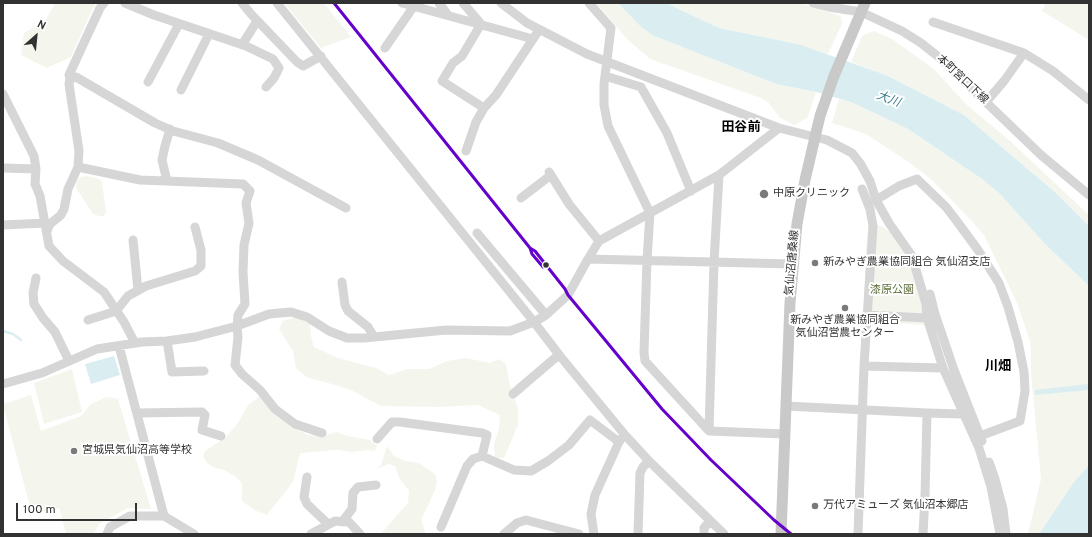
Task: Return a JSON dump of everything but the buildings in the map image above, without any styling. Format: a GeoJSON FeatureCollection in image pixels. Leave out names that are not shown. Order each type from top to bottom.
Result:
{"type":"FeatureCollection","features":[{"type":"Feature","properties":{"kind":"main road","name":"気仙沼唐桑線"},"geometry":{"type":"LineString","coordinates":[[781,534],[792,264],[797,224],[814,137],[820,116],[834,76],[863,8]]}},
{"type":"Feature","properties":{"kind":"street"},"geometry":{"type":"LineString","coordinates":[[3,225],[46,227],[61,215],[64,209],[68,189],[78,167],[80,151],[69,84],[69,75],[100,8],[104,3]]}},
{"type":"Feature","properties":{"kind":"street"},"geometry":{"type":"LineString","coordinates":[[125,3],[179,24],[242,45],[273,58],[279,68],[274,78],[266,87]]}},
{"type":"Feature","properties":{"kind":"street"},"geometry":{"type":"LineString","coordinates":[[242,3],[296,62],[303,66],[321,56]]}},
{"type":"Feature","properties":{"kind":"street"},"geometry":{"type":"LineString","coordinates":[[277,3],[625,435],[649,461],[724,534]]}},
{"type":"Feature","properties":{"kind":"street"},"geometry":{"type":"LineString","coordinates":[[402,3],[447,14],[533,39]]}},
{"type":"Feature","properties":{"kind":"street"},"geometry":{"type":"LineString","coordinates":[[439,3],[447,14]]}},
{"type":"Feature","properties":{"kind":"street"},"geometry":{"type":"LineString","coordinates":[[463,3],[481,24]]}},
{"type":"Feature","properties":{"kind":"street"},"geometry":{"type":"LineString","coordinates":[[501,3],[527,24],[587,54],[779,128],[827,140],[852,153],[860,163],[870,181],[876,200],[889,223],[912,256],[926,304],[927,318],[943,368],[978,448],[991,487],[1000,534]]}},
{"type":"Feature","properties":{"kind":"street"},"geometry":{"type":"LineString","coordinates":[[589,3],[611,28],[606,62],[604,105],[608,126],[650,213],[647,260],[645,360],[709,432],[785,434]]}},
{"type":"Feature","properties":{"kind":"street","name":"本町宮口下線"},"geometry":{"type":"LineString","coordinates":[[819,4],[863,8],[921,43],[940,58],[1041,155],[1089,195]]}},
{"type":"Feature","properties":{"kind":"street"},"geometry":{"type":"LineString","coordinates":[[385,48],[414,6]]}},
{"type":"Feature","properties":{"kind":"street"},"geometry":{"type":"LineString","coordinates":[[242,45],[257,21]]}},
{"type":"Feature","properties":{"kind":"street"},"geometry":{"type":"LineString","coordinates":[[933,22],[1024,53],[1053,71],[1089,100]]}},
{"type":"Feature","properties":{"kind":"street"},"geometry":{"type":"LineString","coordinates":[[148,82],[179,24]]}},
{"type":"Feature","properties":{"kind":"street"},"geometry":{"type":"LineString","coordinates":[[481,24],[462,56],[453,63],[442,82],[484,108]]}},
{"type":"Feature","properties":{"kind":"street"},"geometry":{"type":"LineString","coordinates":[[466,151],[476,122],[484,108],[496,95],[539,30]]}},
{"type":"Feature","properties":{"kind":"street"},"geometry":{"type":"LineString","coordinates":[[181,90],[209,34]]}},
{"type":"Feature","properties":{"kind":"street"},"geometry":{"type":"LineString","coordinates":[[986,102],[1004,81],[1024,53]]}},
{"type":"Feature","properties":{"kind":"street"},"geometry":{"type":"LineString","coordinates":[[605,76],[640,87],[667,133],[691,191]]}},
{"type":"Feature","properties":{"kind":"street"},"geometry":{"type":"LineString","coordinates":[[70,79],[76,77],[82,80],[155,123],[218,143],[258,160],[346,208]]}},
{"type":"Feature","properties":{"kind":"street"},"geometry":{"type":"LineString","coordinates":[[3,94],[34,156],[36,184],[40,196],[49,246],[63,260],[104,292],[124,322],[135,343]]}},
{"type":"Feature","properties":{"kind":"street"},"geometry":{"type":"LineString","coordinates":[[3,384],[42,373],[97,349],[135,343],[195,338],[237,326],[269,314],[290,312],[307,317],[329,331],[347,338],[446,330],[510,332],[534,322],[546,315],[568,295],[599,241],[719,175],[779,128]]}},
{"type":"Feature","properties":{"kind":"street"},"geometry":{"type":"LineString","coordinates":[[167,181],[162,160],[170,129]]}},
{"type":"Feature","properties":{"kind":"street"},"geometry":{"type":"LineString","coordinates":[[78,167],[140,180],[244,184],[250,191],[246,203],[249,223],[244,245],[243,272],[245,304],[238,315],[238,337],[235,365],[242,374],[260,390],[275,409],[295,424],[322,433]]}},
{"type":"Feature","properties":{"kind":"street"},"geometry":{"type":"LineString","coordinates":[[3,168],[36,170]]}},
{"type":"Feature","properties":{"kind":"street"},"geometry":{"type":"LineString","coordinates":[[521,198],[550,174],[569,204],[599,241]]}},
{"type":"Feature","properties":{"kind":"street"},"geometry":{"type":"LineString","coordinates":[[709,432],[714,262],[719,175]]}},
{"type":"Feature","properties":{"kind":"street"},"geometry":{"type":"LineString","coordinates":[[876,200],[899,186],[917,179],[946,207],[978,250],[999,283],[1008,307],[1018,342],[1024,372],[1025,391],[1020,421],[980,436]]}},
{"type":"Feature","properties":{"kind":"street"},"geometry":{"type":"LineString","coordinates":[[858,534],[866,316],[873,226],[870,209],[862,189]]}},
{"type":"Feature","properties":{"kind":"street"},"geometry":{"type":"LineString","coordinates":[[88,320],[116,311],[128,296],[146,286],[195,271],[201,266],[201,250],[195,227]]}},
{"type":"Feature","properties":{"kind":"street"},"geometry":{"type":"LineString","coordinates":[[477,233],[546,315]]}},
{"type":"Feature","properties":{"kind":"street"},"geometry":{"type":"LineString","coordinates":[[133,240],[138,290]]}},
{"type":"Feature","properties":{"kind":"street"},"geometry":{"type":"LineString","coordinates":[[588,259],[792,264]]}},
{"type":"Feature","properties":{"kind":"street"},"geometry":{"type":"LineString","coordinates":[[915,265],[927,283],[935,314],[954,370],[995,479],[1003,508],[1006,534]]}},
{"type":"Feature","properties":{"kind":"street"},"geometry":{"type":"LineString","coordinates":[[36,278],[33,293],[34,304],[55,332],[69,361]]}},
{"type":"Feature","properties":{"kind":"street"},"geometry":{"type":"LineString","coordinates":[[342,282],[345,305],[348,311],[368,327],[374,337]]}},
{"type":"Feature","properties":{"kind":"street"},"geometry":{"type":"LineString","coordinates":[[866,316],[927,318]]}},
{"type":"Feature","properties":{"kind":"street"},"geometry":{"type":"LineString","coordinates":[[167,341],[172,372],[204,371]]}},
{"type":"Feature","properties":{"kind":"street"},"geometry":{"type":"LineString","coordinates":[[119,346],[164,516]]}},
{"type":"Feature","properties":{"kind":"street"},"geometry":{"type":"LineString","coordinates":[[513,394],[555,358],[560,356]]}},
{"type":"Feature","properties":{"kind":"street"},"geometry":{"type":"LineString","coordinates":[[864,366],[943,368]]}},
{"type":"Feature","properties":{"kind":"street"},"geometry":{"type":"LineString","coordinates":[[786,406],[962,414]]}},
{"type":"Feature","properties":{"kind":"street"},"geometry":{"type":"LineString","coordinates":[[137,413],[202,412],[205,415],[202,430],[221,436]]}},
{"type":"Feature","properties":{"kind":"street"},"geometry":{"type":"LineString","coordinates":[[923,534],[927,413]]}},
{"type":"Feature","properties":{"kind":"street"},"geometry":{"type":"LineString","coordinates":[[441,526],[467,466],[473,459],[482,456],[514,470],[531,471],[548,461],[568,444],[590,420],[619,442]]}},
{"type":"Feature","properties":{"kind":"street"},"geometry":{"type":"LineString","coordinates":[[377,439],[392,422],[482,433],[487,434],[482,456]]}},
{"type":"Feature","properties":{"kind":"street"},"geometry":{"type":"LineString","coordinates":[[594,534],[591,514],[595,496],[619,442],[625,435]]}},
{"type":"Feature","properties":{"kind":"street"},"geometry":{"type":"LineString","coordinates":[[638,534],[640,473],[649,461]]}},
{"type":"Feature","properties":{"kind":"street"},"geometry":{"type":"LineString","coordinates":[[307,477],[304,498],[307,504],[328,524]]}},
{"type":"Feature","properties":{"kind":"street"},"geometry":{"type":"LineString","coordinates":[[342,522],[352,509],[353,493],[358,487],[376,485]]}},
{"type":"Feature","properties":{"kind":"street"},"geometry":{"type":"LineString","coordinates":[[107,534],[110,527],[130,516],[164,516],[194,534]]}},
{"type":"Feature","properties":{"kind":"street"},"geometry":{"type":"LineString","coordinates":[[504,534],[517,522],[526,520],[579,534]]}},
{"type":"Feature","properties":{"kind":"street"},"geometry":{"type":"LineString","coordinates":[[311,534],[335,521],[349,522],[360,534]]}},
{"type":"Feature","properties":{"kind":"street"},"geometry":{"type":"LineString","coordinates":[[704,534],[704,528],[710,521]]}},
{"type":"Feature","properties":{"kind":"green space"},"geometry":{"type":"Polygon","coordinates":[[[55,3],[97,3],[92,10],[71,57],[47,68],[21,55],[24,33],[45,21],[55,3]]]}},
{"type":"Feature","properties":{"kind":"green space"},"geometry":{"type":"Polygon","coordinates":[[[284,3],[324,3],[351,37],[321,48],[284,3]]]}},
{"type":"Feature","properties":{"kind":"green space"},"geometry":{"type":"Polygon","coordinates":[[[596,3],[618,3],[640,26],[652,35],[776,84],[816,92],[808,117],[795,125],[780,118],[768,102],[761,98],[650,59],[629,41],[596,3]]]}},
{"type":"Feature","properties":{"kind":"green space"},"geometry":{"type":"Polygon","coordinates":[[[666,3],[801,3],[841,16],[842,24],[828,54],[719,28],[666,3]]]}},
{"type":"Feature","properties":{"kind":"green space"},"geometry":{"type":"Polygon","coordinates":[[[1046,3],[1089,3],[1089,40],[1042,11],[1046,3]]]}},
{"type":"Feature","properties":{"kind":"green space"},"geometry":{"type":"Polygon","coordinates":[[[874,31],[892,39],[934,69],[966,104],[1010,141],[1089,215],[1089,226],[1056,193],[964,115],[886,75],[851,62],[862,36],[874,31]]]}},
{"type":"Feature","properties":{"kind":"green space"},"geometry":{"type":"Polygon","coordinates":[[[839,99],[851,102],[908,129],[982,179],[1000,194],[1046,245],[1089,286],[1089,465],[1071,487],[1039,534],[1028,534],[1041,479],[1031,374],[1030,341],[1017,303],[984,235],[932,180],[910,163],[866,134],[832,123],[839,99]]]}},
{"type":"Feature","properties":{"kind":"green space"},"geometry":{"type":"Polygon","coordinates":[[[88,176],[99,179],[102,182],[106,212],[104,216],[93,214],[76,188],[76,183],[80,177],[88,176]]]}},
{"type":"Feature","properties":{"kind":"green space","name":"漆原公園"},"geometry":{"type":"Polygon","coordinates":[[[875,224],[883,227],[893,234],[916,264],[926,325],[864,321],[867,237],[869,225],[875,224]]]}},
{"type":"Feature","properties":{"kind":"green space"},"geometry":{"type":"Polygon","coordinates":[[[297,317],[310,324],[314,347],[338,358],[376,368],[389,375],[408,369],[429,369],[447,361],[466,358],[490,363],[499,359],[506,364],[510,386],[518,408],[518,425],[504,458],[495,458],[494,444],[499,429],[500,415],[478,405],[438,407],[381,406],[351,390],[308,378],[296,368],[293,351],[279,329],[283,321],[297,317]]]}},
{"type":"Feature","properties":{"kind":"green space"},"geometry":{"type":"Polygon","coordinates":[[[72,369],[82,412],[44,424],[34,383],[72,369]]]}},
{"type":"Feature","properties":{"kind":"green space"},"geometry":{"type":"Polygon","coordinates":[[[31,395],[41,431],[81,416],[91,404],[106,397],[118,399],[151,509],[128,508],[99,524],[94,534],[66,534],[59,508],[32,514],[3,405],[31,395]]]}},
{"type":"Feature","properties":{"kind":"green space"},"geometry":{"type":"Polygon","coordinates":[[[260,396],[278,417],[292,427],[308,435],[323,436],[337,432],[348,436],[370,440],[377,446],[375,451],[368,450],[353,452],[337,450],[300,453],[293,482],[267,515],[254,510],[242,501],[242,484],[236,477],[224,470],[213,467],[207,463],[203,456],[205,451],[226,437],[238,423],[248,405],[260,396]]]}},
{"type":"Feature","properties":{"kind":"green space"},"geometry":{"type":"Polygon","coordinates":[[[387,446],[394,456],[405,461],[419,463],[435,474],[437,481],[435,490],[421,520],[426,534],[383,534],[382,532],[408,503],[409,491],[399,478],[395,466],[389,464],[376,469],[381,465],[387,446]]]}},
{"type":"Feature","properties":{"kind":"water","name":"大川"},"geometry":{"type":"Polygon","coordinates":[[[618,3],[666,3],[719,28],[801,45],[886,75],[964,115],[1056,193],[1089,226],[1089,286],[1046,245],[1000,194],[982,179],[908,129],[851,102],[816,92],[776,84],[652,35],[640,26],[618,3]]]}},
{"type":"Feature","properties":{"kind":"water"},"geometry":{"type":"Polygon","coordinates":[[[114,356],[120,375],[91,384],[85,364],[114,356]]]}},
{"type":"Feature","properties":{"kind":"water"},"geometry":{"type":"Polygon","coordinates":[[[1089,384],[1089,390],[1035,395],[1035,390],[1089,384]]]}},
{"type":"Feature","properties":{"kind":"water"},"geometry":{"type":"Polygon","coordinates":[[[1089,465],[1089,534],[1039,534],[1074,482],[1089,465]]]}},
{"type":"Feature","properties":{"kind":"waterway"},"geometry":{"type":"LineString","coordinates":[[3,331],[13,334],[21,340]]}},
{"type":"Feature","properties":{"kind":"transit line"},"geometry":{"type":"LineString","coordinates":[[334,3],[530,248],[532,254],[543,267]]}},
{"type":"Feature","properties":{"kind":"transit line"},"geometry":{"type":"LineString","coordinates":[[530,248],[535,251],[565,289],[568,295],[662,409],[711,460],[774,520],[791,534]]}},
{"type":"Feature","properties":{"kind":"place","name":"中原クリニック"},"geometry":{"type":"Point","coordinates":[764,194]}},
{"type":"Feature","properties":{"kind":"place","name":"新みやぎ農業協同組合 気仙沼支店"},"geometry":{"type":"Point","coordinates":[815,263]}},
{"type":"Feature","properties":{"kind":"place","name":"新みやぎ農業協同組合 気仙沼営農センター"},"geometry":{"type":"Point","coordinates":[845,308]}},
{"type":"Feature","properties":{"kind":"place","name":"宮城県気仙沼高等学校"},"geometry":{"type":"Point","coordinates":[74,451]}},
{"type":"Feature","properties":{"kind":"place","name":"万代アミューズ 気仙沼本郷店"},"geometry":{"type":"Point","coordinates":[815,506]}},
{"type":"Feature","properties":{"kind":"district","name":"田谷前"},"geometry":{"type":"Point","coordinates":[741,128]}},
{"type":"Feature","properties":{"kind":"district","name":"川畑"},"geometry":{"type":"Point","coordinates":[998,367]}}]}
